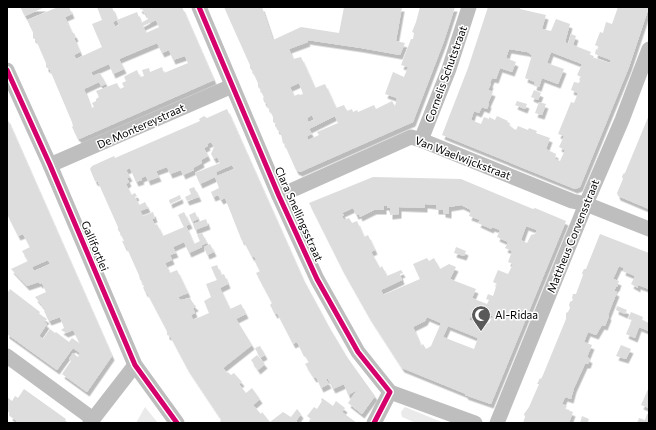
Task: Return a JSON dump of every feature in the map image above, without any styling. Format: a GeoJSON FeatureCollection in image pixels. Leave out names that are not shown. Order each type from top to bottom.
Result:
{"type":"FeatureCollection","features":[{"type":"Feature","properties":{"kind":"street","name":"Clara Snellingsstraat"},"geometry":{"type":"LineString","coordinates":[[199,7],[279,196],[317,279],[355,346],[390,392]]}},
{"type":"Feature","properties":{"kind":"street","name":"Cornelis Schutstraat"},"geometry":{"type":"LineString","coordinates":[[421,140],[449,69],[469,7]]}},
{"type":"Feature","properties":{"kind":"street","name":"Mattheus Corvensstraat"},"geometry":{"type":"LineString","coordinates":[[497,423],[586,204],[622,120],[649,49]]}},
{"type":"Feature","properties":{"kind":"street","name":"Gallifortlei"},"geometry":{"type":"LineString","coordinates":[[7,70],[50,165],[135,365],[177,423]]}},
{"type":"Feature","properties":{"kind":"street","name":"De Montereystraat"},"geometry":{"type":"LineString","coordinates":[[50,165],[232,86]]}},
{"type":"Feature","properties":{"kind":"street","name":"Van Waelwijckstraat"},"geometry":{"type":"LineString","coordinates":[[279,196],[411,137],[572,201],[586,204],[649,229]]}},
{"type":"Feature","properties":{"kind":"street"},"geometry":{"type":"LineString","coordinates":[[7,356],[91,421],[135,365]]}},
{"type":"Feature","properties":{"kind":"street"},"geometry":{"type":"LineString","coordinates":[[380,422],[390,392],[475,423]]}},
{"type":"Feature","properties":{"kind":"shaded area"},"geometry":{"type":"Polygon","coordinates":[[[145,407],[158,423],[136,423],[145,407]]]}},
{"type":"Feature","properties":{"kind":"shaded area"},"geometry":{"type":"Polygon","coordinates":[[[405,407],[444,423],[416,423],[402,417],[401,412],[405,407]]]}},
{"type":"Feature","properties":{"kind":"building"},"geometry":{"type":"Polygon","coordinates":[[[20,7],[45,7],[25,16],[20,7]]]}},
{"type":"Feature","properties":{"kind":"building"},"geometry":{"type":"Polygon","coordinates":[[[58,7],[69,7],[72,14],[65,17],[72,33],[74,33],[76,37],[74,38],[80,52],[74,55],[76,59],[102,47],[92,24],[102,20],[97,7],[112,7],[117,20],[137,12],[141,23],[148,19],[146,13],[145,14],[139,7],[182,7],[214,80],[79,139],[72,127],[72,122],[50,70],[46,67],[46,63],[36,40],[33,38],[33,32],[27,20],[58,7]],[[117,20],[113,22],[115,27],[119,25],[117,20]],[[156,20],[143,26],[146,33],[159,27],[156,20]],[[157,43],[119,59],[124,69],[113,74],[109,64],[91,72],[93,76],[100,73],[106,84],[101,86],[99,82],[84,89],[91,108],[94,107],[92,103],[99,97],[96,91],[117,83],[120,89],[124,87],[122,83],[126,81],[124,77],[137,70],[140,77],[144,76],[142,70],[149,68],[150,72],[162,67],[164,73],[188,63],[185,56],[173,60],[169,50],[162,53],[157,43]]]}},
{"type":"Feature","properties":{"kind":"building"},"geometry":{"type":"Polygon","coordinates":[[[224,7],[262,7],[273,40],[301,27],[339,33],[344,7],[402,7],[396,41],[405,43],[400,55],[307,40],[308,42],[289,49],[293,59],[301,57],[315,88],[325,84],[336,108],[344,105],[347,111],[352,109],[353,112],[357,110],[358,112],[374,105],[376,109],[392,101],[395,106],[397,98],[385,94],[393,72],[404,77],[408,67],[401,65],[411,39],[413,39],[414,33],[412,32],[420,7],[455,7],[444,41],[413,122],[300,172],[296,170],[284,143],[283,144],[281,134],[279,130],[277,130],[276,124],[273,122],[273,117],[267,107],[267,104],[264,102],[264,97],[258,87],[258,83],[250,68],[224,7]],[[299,83],[290,87],[294,96],[303,94],[299,83]],[[312,115],[307,118],[308,122],[314,120],[312,115]],[[335,116],[309,129],[312,134],[307,136],[308,140],[319,135],[317,132],[338,123],[335,116]]]}},
{"type":"Feature","properties":{"kind":"building"},"geometry":{"type":"Polygon","coordinates":[[[488,7],[520,7],[520,9],[546,15],[542,29],[551,31],[556,19],[570,24],[565,42],[568,44],[571,34],[576,36],[573,45],[591,52],[589,56],[610,63],[611,60],[595,54],[596,49],[598,50],[599,47],[595,45],[600,32],[603,33],[606,22],[612,24],[618,7],[649,7],[629,67],[580,187],[575,189],[442,135],[468,68],[488,7]],[[509,49],[506,58],[516,62],[512,72],[500,68],[496,79],[492,78],[490,83],[491,84],[488,90],[493,92],[487,109],[482,107],[479,113],[474,111],[471,120],[481,124],[484,117],[489,119],[489,117],[495,120],[497,116],[508,121],[507,122],[510,123],[509,126],[516,130],[518,126],[528,130],[529,128],[537,131],[536,133],[550,138],[546,149],[556,154],[555,159],[560,161],[565,150],[559,147],[564,136],[558,134],[571,102],[574,103],[578,93],[571,90],[574,82],[579,83],[581,77],[577,75],[582,64],[551,52],[547,63],[564,69],[558,84],[542,78],[539,87],[534,86],[535,82],[525,78],[532,55],[527,52],[509,49]]]}},
{"type":"Feature","properties":{"kind":"building"},"geometry":{"type":"Polygon","coordinates":[[[534,90],[541,93],[538,100],[531,97],[534,90]]]}},
{"type":"Feature","properties":{"kind":"building"},"geometry":{"type":"Polygon","coordinates":[[[517,101],[527,104],[525,109],[515,105],[517,101]]]}},
{"type":"Feature","properties":{"kind":"building"},"geometry":{"type":"Polygon","coordinates":[[[539,102],[546,104],[542,115],[535,113],[539,102]]]}},
{"type":"Feature","properties":{"kind":"building"},"geometry":{"type":"Polygon","coordinates":[[[227,109],[302,277],[347,357],[375,396],[362,414],[348,403],[357,390],[348,395],[344,384],[333,389],[328,379],[326,379],[329,384],[321,388],[316,377],[314,378],[305,364],[309,362],[297,342],[293,344],[277,313],[275,314],[270,305],[272,303],[256,273],[260,271],[254,260],[256,260],[254,256],[252,257],[243,240],[242,241],[225,198],[221,200],[218,195],[213,197],[211,192],[219,188],[215,177],[200,184],[195,173],[220,163],[217,157],[214,159],[211,154],[214,147],[211,142],[204,148],[208,156],[201,160],[202,163],[193,168],[194,170],[183,175],[181,170],[170,174],[167,167],[156,171],[159,177],[148,181],[146,176],[141,178],[142,180],[136,182],[130,168],[126,170],[130,177],[127,178],[129,182],[126,184],[131,195],[135,193],[137,196],[135,197],[139,205],[145,202],[148,208],[140,211],[143,216],[153,212],[155,218],[152,219],[155,225],[157,224],[163,236],[184,227],[178,215],[184,212],[190,224],[186,226],[194,244],[200,241],[197,235],[202,233],[207,243],[189,253],[184,242],[173,247],[176,253],[170,255],[172,260],[165,263],[170,273],[177,270],[188,293],[178,297],[180,300],[190,298],[195,305],[196,307],[193,308],[195,313],[191,315],[193,320],[209,313],[204,301],[211,297],[206,284],[217,280],[211,267],[217,265],[221,275],[224,274],[228,284],[220,288],[230,309],[241,304],[246,314],[236,319],[252,345],[223,368],[231,375],[234,373],[242,382],[239,384],[246,393],[252,388],[260,399],[253,405],[261,414],[262,412],[270,422],[283,412],[291,417],[297,409],[301,414],[296,421],[298,423],[220,423],[221,419],[187,368],[170,336],[167,335],[167,331],[147,293],[145,292],[142,281],[140,280],[126,246],[125,247],[122,241],[124,241],[98,182],[95,181],[90,169],[92,166],[114,156],[115,158],[200,121],[199,119],[204,116],[207,118],[227,109]],[[232,165],[216,172],[217,176],[234,169],[232,165]]]}},
{"type":"Feature","properties":{"kind":"building"},"geometry":{"type":"Polygon","coordinates":[[[649,115],[649,209],[618,196],[617,193],[623,179],[623,174],[625,173],[649,115]]]}},
{"type":"Feature","properties":{"kind":"building"},"geometry":{"type":"Polygon","coordinates":[[[7,118],[112,356],[87,392],[62,374],[71,361],[69,359],[73,353],[78,357],[80,353],[73,348],[57,370],[7,334],[7,291],[8,292],[10,289],[47,319],[44,322],[47,324],[39,336],[43,339],[50,329],[69,342],[72,338],[82,345],[73,330],[66,333],[61,330],[64,328],[60,317],[49,321],[44,311],[46,310],[35,297],[46,292],[42,283],[40,284],[39,282],[27,286],[11,269],[28,261],[22,251],[30,247],[23,234],[18,236],[7,214],[7,118]],[[48,260],[32,267],[34,271],[50,264],[48,260]]]}},
{"type":"Feature","properties":{"kind":"building"},"geometry":{"type":"Polygon","coordinates":[[[373,177],[461,179],[566,221],[491,404],[465,395],[466,394],[402,368],[369,317],[343,271],[309,203],[373,177]],[[425,204],[425,208],[399,207],[399,214],[390,215],[390,208],[384,206],[384,210],[374,210],[360,217],[359,214],[356,215],[353,208],[342,213],[344,215],[342,216],[344,220],[349,218],[352,223],[357,221],[364,237],[368,235],[375,250],[371,252],[380,268],[382,266],[387,276],[401,270],[403,273],[400,274],[402,280],[381,290],[383,295],[420,279],[413,264],[427,258],[429,261],[434,258],[440,269],[449,264],[456,267],[450,279],[476,289],[472,298],[487,304],[489,300],[486,299],[488,294],[493,296],[497,284],[493,282],[498,270],[508,274],[513,264],[508,262],[512,251],[505,248],[508,242],[497,237],[500,230],[492,227],[491,229],[478,223],[480,220],[469,216],[471,210],[461,205],[449,207],[449,214],[443,213],[443,210],[436,210],[436,205],[425,204]],[[526,226],[521,240],[527,243],[531,235],[535,234],[537,230],[526,226]],[[474,308],[469,320],[485,326],[486,322],[489,323],[493,316],[474,308]],[[427,317],[425,321],[413,327],[421,346],[423,344],[426,349],[431,346],[441,323],[427,317]],[[448,326],[443,337],[474,349],[478,338],[448,326]]]}},
{"type":"Feature","properties":{"kind":"building"},"geometry":{"type":"Polygon","coordinates":[[[194,187],[199,197],[187,201],[185,197],[191,194],[189,189],[194,187]]]}},
{"type":"Feature","properties":{"kind":"building"},"geometry":{"type":"Polygon","coordinates":[[[180,195],[181,199],[170,204],[169,200],[180,195]]]}},
{"type":"Feature","properties":{"kind":"building"},"geometry":{"type":"Polygon","coordinates":[[[195,212],[198,219],[192,222],[189,215],[195,212]]]}},
{"type":"Feature","properties":{"kind":"building"},"geometry":{"type":"Polygon","coordinates":[[[206,219],[208,225],[195,230],[193,224],[206,219]]]}},
{"type":"Feature","properties":{"kind":"building"},"geometry":{"type":"Polygon","coordinates":[[[600,234],[649,253],[649,289],[638,285],[638,288],[631,284],[635,276],[623,271],[624,268],[619,266],[613,279],[619,281],[614,291],[617,292],[605,326],[602,325],[596,335],[588,332],[584,342],[592,345],[587,357],[590,359],[588,364],[585,364],[574,388],[571,399],[565,397],[562,404],[567,406],[565,409],[573,412],[569,423],[523,423],[525,417],[524,414],[529,407],[539,384],[537,384],[543,375],[566,319],[566,313],[570,308],[570,302],[573,300],[573,294],[576,294],[583,275],[582,273],[584,269],[586,269],[600,234]]]}},
{"type":"Feature","properties":{"kind":"building"},"geometry":{"type":"Polygon","coordinates":[[[210,244],[214,252],[207,255],[204,247],[210,244]]]}},
{"type":"Feature","properties":{"kind":"building"},"geometry":{"type":"Polygon","coordinates":[[[456,247],[466,251],[464,256],[454,253],[456,247]]]}},
{"type":"Feature","properties":{"kind":"building"},"geometry":{"type":"Polygon","coordinates":[[[617,306],[627,310],[625,314],[616,310],[617,306]]]}},
{"type":"Feature","properties":{"kind":"building"},"geometry":{"type":"Polygon","coordinates":[[[631,312],[643,317],[642,320],[649,323],[649,331],[639,327],[635,338],[626,334],[632,320],[628,319],[631,312]]]}},
{"type":"Feature","properties":{"kind":"building"},"geometry":{"type":"Polygon","coordinates":[[[621,345],[631,349],[626,359],[616,356],[621,345]]]}},
{"type":"Feature","properties":{"kind":"building"},"geometry":{"type":"Polygon","coordinates":[[[260,346],[265,355],[260,358],[255,348],[260,346]]]}},
{"type":"Feature","properties":{"kind":"building"},"geometry":{"type":"Polygon","coordinates":[[[257,355],[265,364],[258,370],[251,360],[257,355]]]}},
{"type":"Feature","properties":{"kind":"building"},"geometry":{"type":"Polygon","coordinates":[[[649,387],[649,408],[641,405],[649,387]]]}},
{"type":"Feature","properties":{"kind":"building"},"geometry":{"type":"Polygon","coordinates":[[[24,389],[66,419],[63,423],[16,423],[17,421],[10,416],[11,414],[7,411],[7,397],[12,401],[15,396],[18,398],[24,389]]]}},
{"type":"Feature","properties":{"kind":"building"},"geometry":{"type":"Polygon","coordinates":[[[322,398],[333,406],[336,401],[345,408],[342,412],[357,423],[308,423],[311,419],[307,416],[314,407],[317,409],[322,401],[322,398]]]}},
{"type":"Feature","properties":{"kind":"building"},"geometry":{"type":"Polygon","coordinates":[[[647,414],[649,414],[649,423],[637,423],[639,418],[645,420],[647,414]]]}},
{"type":"Feature","properties":{"kind":"building"},"geometry":{"type":"Polygon","coordinates":[[[582,416],[589,419],[587,423],[580,423],[582,416]]]}},
{"type":"Feature","properties":{"kind":"cycle path"},"geometry":{"type":"LineString","coordinates":[[199,7],[279,196],[317,279],[358,352],[390,392],[374,423]]}},
{"type":"Feature","properties":{"kind":"cycle path"},"geometry":{"type":"LineString","coordinates":[[7,70],[50,165],[135,365],[177,423]]}},
{"type":"Feature","properties":{"kind":"place","name":"Al-Ridaa"},"geometry":{"type":"Point","coordinates":[481,332]}}]}
